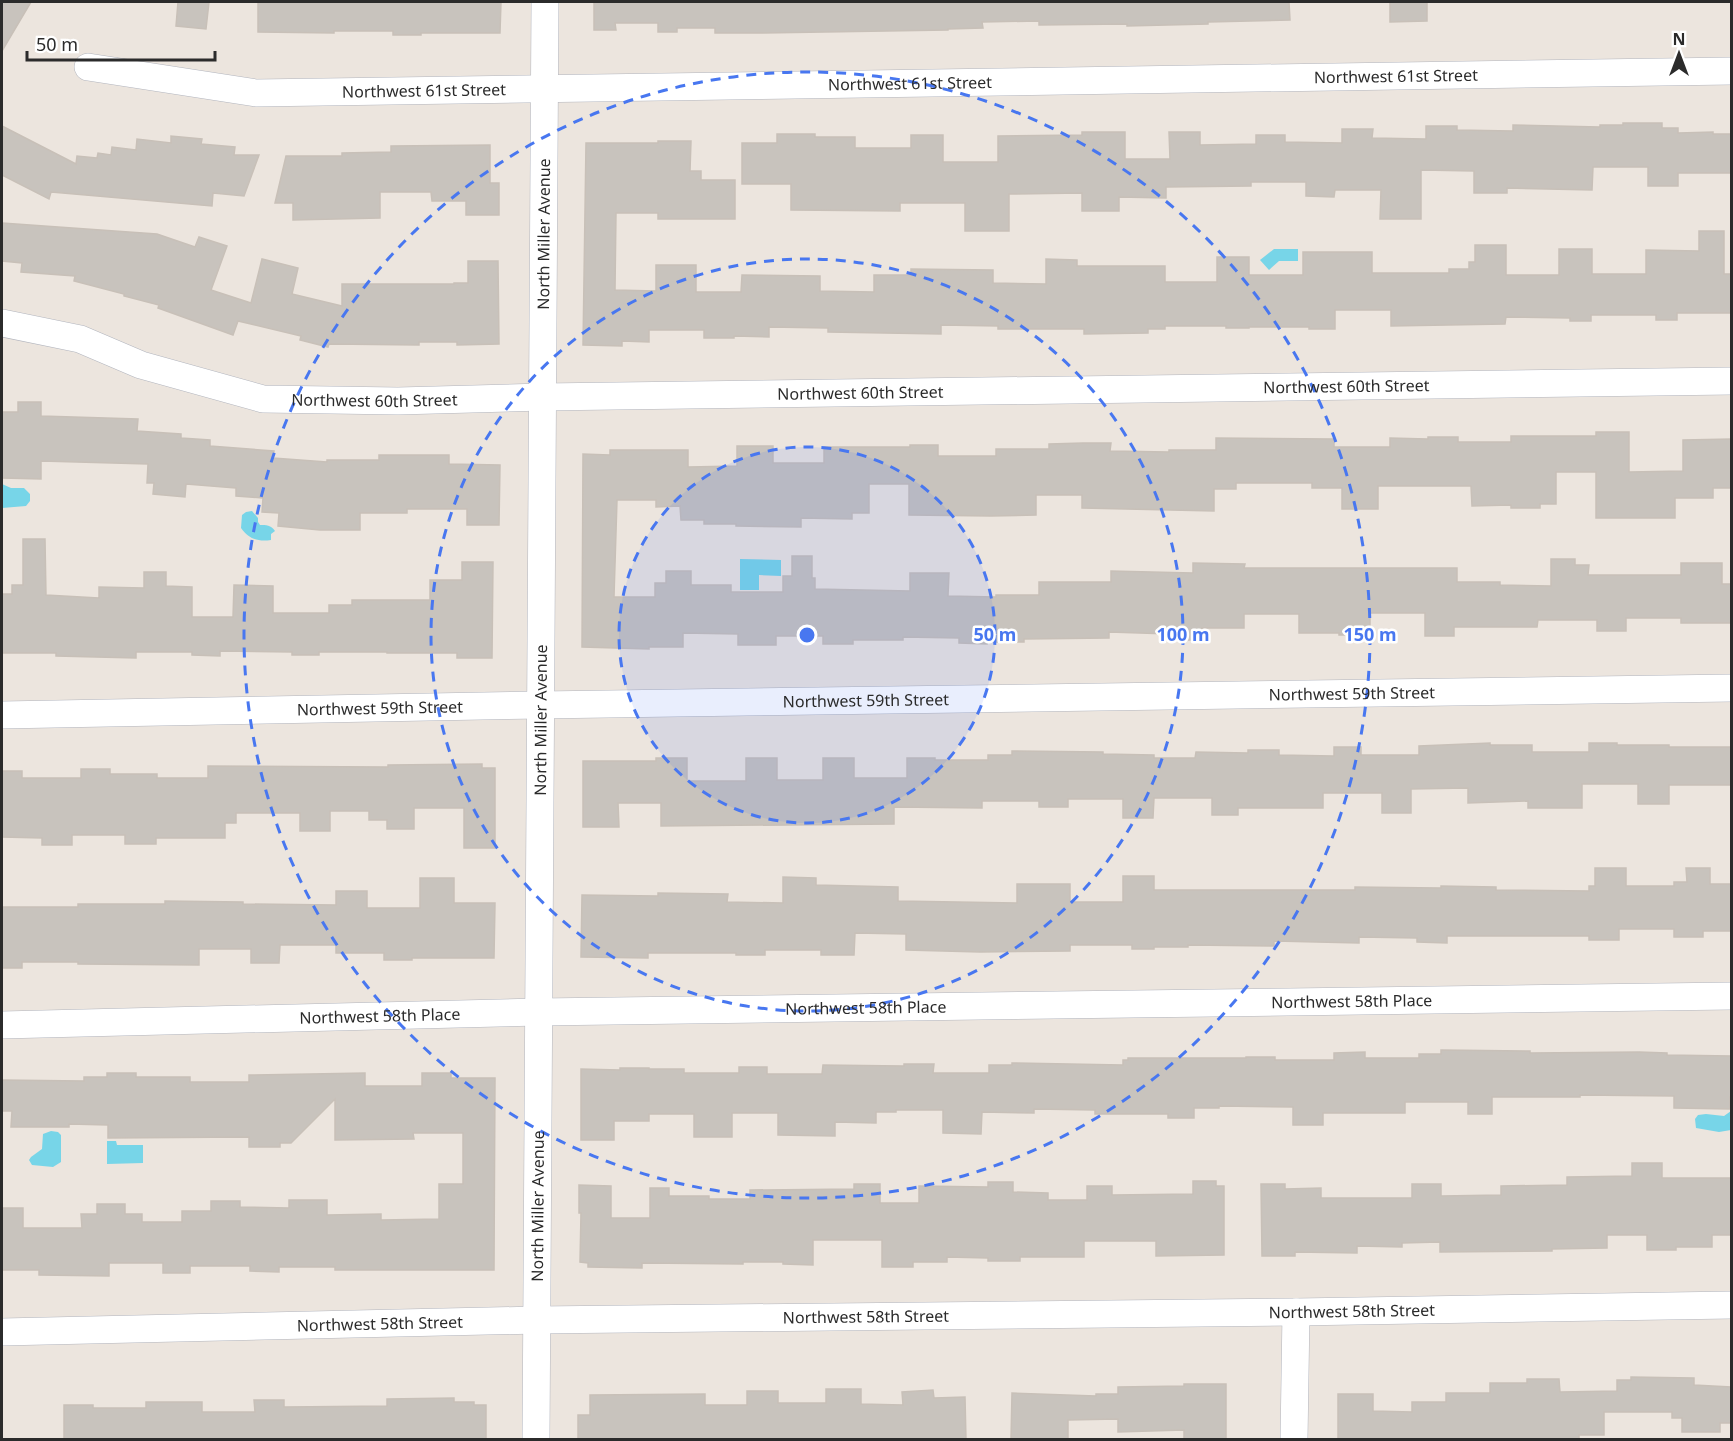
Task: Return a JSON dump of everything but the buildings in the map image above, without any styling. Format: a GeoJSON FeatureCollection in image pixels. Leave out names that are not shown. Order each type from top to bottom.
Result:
{"type":"FeatureCollection","features":[{"type":"Feature","properties":{"kind":"street","name":"North Miller Avenue"},"geometry":{"type":"LineString","coordinates":[[536,1440],[545,2]]}},
{"type":"Feature","properties":{"kind":"street","name":"Northwest 61st Street"},"geometry":{"type":"LineString","coordinates":[[88,67],[256,93],[1731,71]]}},
{"type":"Feature","properties":{"kind":"street","name":"Northwest 60th Street"},"geometry":{"type":"LineString","coordinates":[[2,324],[80,339],[141,365],[263,399],[398,401],[543,397],[1731,381]]}},
{"type":"Feature","properties":{"kind":"street","name":"Northwest 59th Street"},"geometry":{"type":"LineString","coordinates":[[2,715],[1731,688]]}},
{"type":"Feature","properties":{"kind":"street","name":"Northwest 58th Place"},"geometry":{"type":"LineString","coordinates":[[2,1025],[538,1012],[1731,996]]}},
{"type":"Feature","properties":{"kind":"street","name":"Northwest 58th Street"},"geometry":{"type":"LineString","coordinates":[[2,1332],[537,1320],[1731,1305]]}},
{"type":"Feature","properties":{"kind":"street"},"geometry":{"type":"LineString","coordinates":[[1294,1440],[1296,1312]]}},
{"type":"Feature","properties":{"kind":"water"},"geometry":{"type":"Polygon","coordinates":[[[1274,249],[1298,249],[1298,261],[1279,261],[1269,270],[1260,260],[1274,249]]]}},
{"type":"Feature","properties":{"kind":"water"},"geometry":{"type":"Polygon","coordinates":[[[2,484],[11,488],[24,488],[30,494],[30,501],[26,506],[2,508],[2,484]]]}},
{"type":"Feature","properties":{"kind":"water"},"geometry":{"type":"Polygon","coordinates":[[[252,511],[260,525],[270,526],[275,531],[271,534],[271,540],[254,539],[241,528],[242,515],[252,511]]]}},
{"type":"Feature","properties":{"kind":"water"},"geometry":{"type":"Polygon","coordinates":[[[740,559],[781,560],[781,576],[759,575],[759,590],[740,590],[740,559]]]}},
{"type":"Feature","properties":{"kind":"water"},"geometry":{"type":"Polygon","coordinates":[[[1731,1111],[1731,1130],[1719,1132],[1696,1128],[1695,1119],[1698,1115],[1724,1116],[1731,1111]]]}},
{"type":"Feature","properties":{"kind":"water"},"geometry":{"type":"Polygon","coordinates":[[[51,1131],[61,1135],[61,1162],[53,1167],[32,1165],[29,1160],[42,1149],[43,1134],[51,1131]]]}},
{"type":"Feature","properties":{"kind":"water"},"geometry":{"type":"Polygon","coordinates":[[[107,1141],[116,1141],[117,1145],[143,1145],[143,1163],[107,1164],[107,1141]]]}}]}
